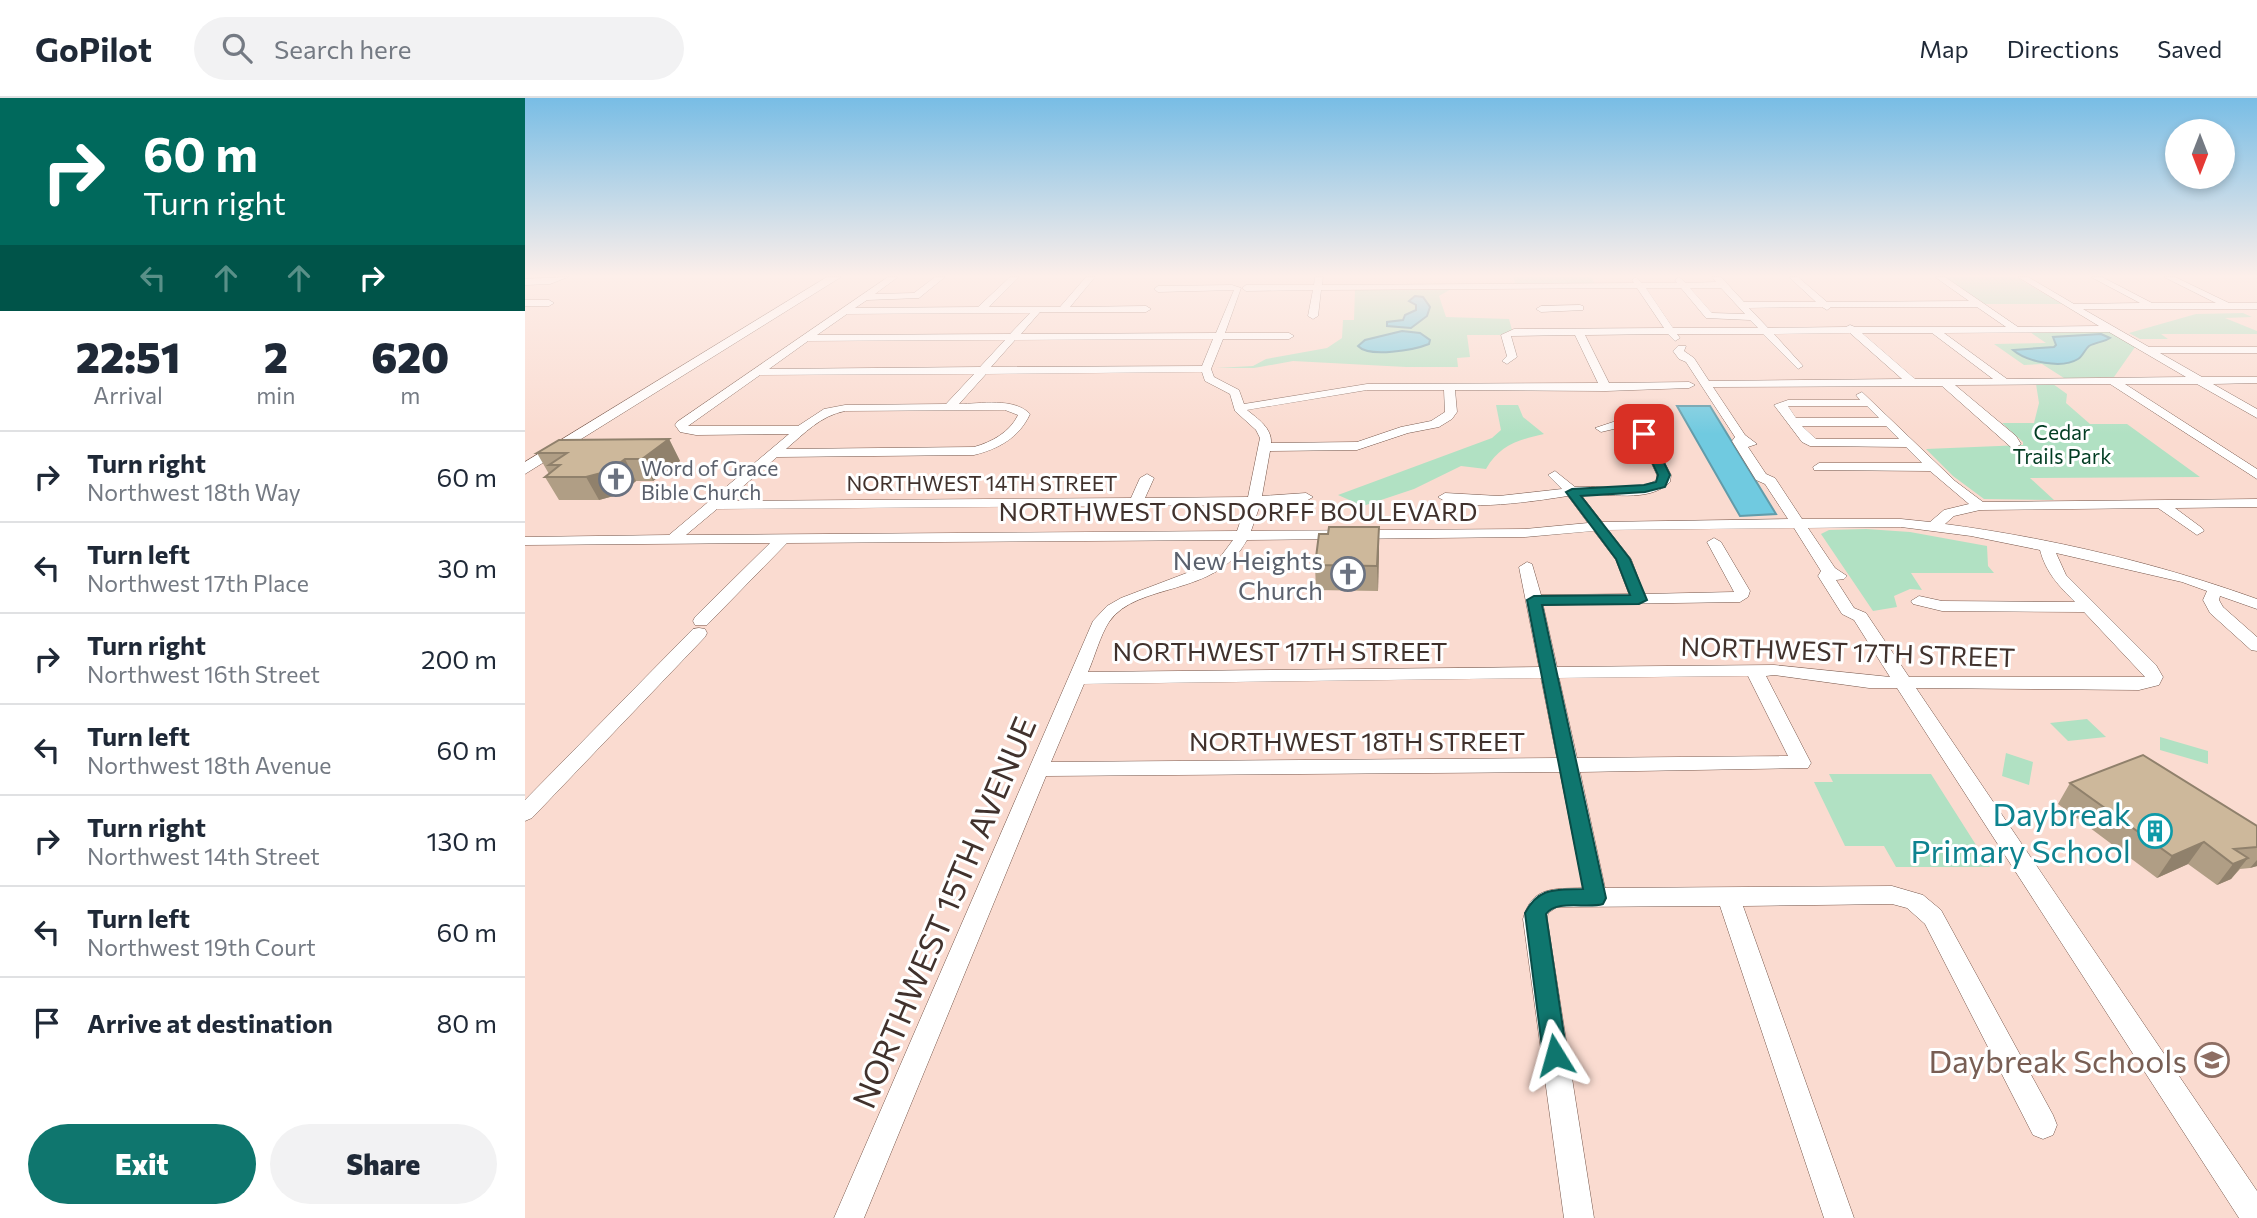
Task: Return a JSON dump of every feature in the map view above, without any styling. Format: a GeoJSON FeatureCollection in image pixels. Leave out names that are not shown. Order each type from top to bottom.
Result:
{"type":"FeatureCollection","features":[{"type":"Feature","properties":{"kind":"main road"},"geometry":{"type":"LineString","coordinates":[[525,469],[749,329]]}},
{"type":"Feature","properties":{"kind":"street"},"geometry":{"type":"LineString","coordinates":[[800,430],[697,431],[684,429],[681,425],[818,329]]}},
{"type":"Feature","properties":{"kind":"street"},"geometry":{"type":"LineString","coordinates":[[949,408],[1019,329]]}},
{"type":"Feature","properties":{"kind":"street"},"geometry":{"type":"LineString","coordinates":[[1223,329],[1206,369],[1209,379],[1235,392],[1240,408],[1248,419],[1264,432],[1265,447],[1243,535]]}},
{"type":"Feature","properties":{"kind":"street"},"geometry":{"type":"LineString","coordinates":[[1669,329],[1682,348],[1678,351],[1683,358],[1690,360],[1706,384],[1741,438],[1738,441],[1761,477],[1770,481],[1829,570],[1826,576],[1848,611],[1860,617],[2257,1218]]}},
{"type":"Feature","properties":{"kind":"street"},"geometry":{"type":"LineString","coordinates":[[1934,330],[2005,382]]}},
{"type":"Feature","properties":{"kind":"street"},"geometry":{"type":"LineString","coordinates":[[1507,361],[1511,358],[1507,334],[2114,330],[2257,414]]}},
{"type":"Feature","properties":{"kind":"street"},"geometry":{"type":"LineString","coordinates":[[1766,331],[1798,366]]}},
{"type":"Feature","properties":{"kind":"street"},"geometry":{"type":"LineString","coordinates":[[1853,331],[1912,382]]}},
{"type":"Feature","properties":{"kind":"street"},"geometry":{"type":"LineString","coordinates":[[1579,332],[1606,388]]}},
{"type":"Feature","properties":{"kind":"street"},"geometry":{"type":"LineString","coordinates":[[804,338],[1289,336]]}},
{"type":"Feature","properties":{"kind":"street"},"geometry":{"type":"LineString","coordinates":[[2147,350],[2257,350]]}},
{"type":"Feature","properties":{"kind":"street"},"geometry":{"type":"LineString","coordinates":[[1133,384],[1140,369]]}},
{"type":"Feature","properties":{"kind":"street"},"geometry":{"type":"LineString","coordinates":[[756,372],[1206,369]]}},
{"type":"Feature","properties":{"kind":"street"},"geometry":{"type":"LineString","coordinates":[[1706,384],[2257,380]]}},
{"type":"Feature","properties":{"kind":"street"},"geometry":{"type":"LineString","coordinates":[[2112,381],[2257,475]]}},
{"type":"Feature","properties":{"kind":"street"},"geometry":{"type":"LineString","coordinates":[[1944,382],[2012,439],[2015,444],[2013,445]]}},
{"type":"Feature","properties":{"kind":"street"},"geometry":{"type":"LineString","coordinates":[[1850,383],[1932,467],[1980,506]]}},
{"type":"Feature","properties":{"kind":"street"},"geometry":{"type":"LineString","coordinates":[[1240,408],[1275,404],[1350,388],[1606,388],[1689,385]]}},
{"type":"Feature","properties":{"kind":"street"},"geometry":{"type":"LineString","coordinates":[[1265,447],[1367,444],[1445,419],[1452,409],[1449,386]]}},
{"type":"Feature","properties":{"kind":"street"},"geometry":{"type":"LineString","coordinates":[[1869,402],[1780,403],[1806,439],[1814,443],[1909,443]]}},
{"type":"Feature","properties":{"kind":"street"},"geometry":{"type":"LineString","coordinates":[[672,540],[712,505],[773,453],[800,430],[824,412],[845,408],[1005,407],[1020,410],[1024,414],[1022,420],[1000,442],[983,449],[955,452],[773,453]]}},
{"type":"Feature","properties":{"kind":"street"},"geometry":{"type":"LineString","coordinates":[[1794,422],[1888,422]]}},
{"type":"Feature","properties":{"kind":"street"},"geometry":{"type":"LineString","coordinates":[[1445,496],[1462,500],[1505,500],[1572,492],[1645,489],[1661,484],[1664,475],[1644,434],[1619,424],[1601,428]]}},
{"type":"Feature","properties":{"kind":"street"},"geometry":{"type":"LineString","coordinates":[[1819,467],[1932,467]]}},
{"type":"Feature","properties":{"kind":"street"},"geometry":{"type":"LineString","coordinates":[[1555,475],[1572,492],[1623,559],[1639,600]]}},
{"type":"Feature","properties":{"kind":"street"},"geometry":{"type":"LineString","coordinates":[[1136,502],[1147,478]]}},
{"type":"Feature","properties":{"kind":"street","name":"NORTHWEST 14TH STREET"},"geometry":{"type":"LineString","coordinates":[[712,505],[1251,501],[1306,498]]}},
{"type":"Feature","properties":{"kind":"street"},"geometry":{"type":"LineString","coordinates":[[1933,527],[1949,513],[1980,506],[2257,503]]}},
{"type":"Feature","properties":{"kind":"street"},"geometry":{"type":"LineString","coordinates":[[2161,504],[2197,531]]}},
{"type":"Feature","properties":{"kind":"street","name":"NORTHWEST ONSDORFF BOULEVARD"},"geometry":{"type":"LineString","coordinates":[[525,541],[1525,533],[1598,526],[1886,522],[1950,530],[2164,572],[2257,610]]}},
{"type":"Feature","properties":{"kind":"street","name":"NORTHWEST 15TH AVENUE"},"geometry":{"type":"LineString","coordinates":[[849,1218],[1079,678],[1096,631],[1109,611],[1119,605],[1198,574],[1225,560],[1238,546],[1243,535]]}},
{"type":"Feature","properties":{"kind":"street"},"geometry":{"type":"LineString","coordinates":[[525,813],[783,539]]}},
{"type":"Feature","properties":{"kind":"street"},"geometry":{"type":"LineString","coordinates":[[1534,600],[1740,597],[1742,591],[1714,542]]}},
{"type":"Feature","properties":{"kind":"street"},"geometry":{"type":"LineString","coordinates":[[2047,551],[2056,573],[2088,607]]}},
{"type":"Feature","properties":{"kind":"street"},"geometry":{"type":"LineString","coordinates":[[1527,567],[1596,898]]}},
{"type":"Feature","properties":{"kind":"street"},"geometry":{"type":"LineString","coordinates":[[2214,592],[2216,610],[2257,646]]}},
{"type":"Feature","properties":{"kind":"street","name":"NORTHWEST ONSDORFF BOULEVARD"},"geometry":{"type":"LineString","coordinates":[[2214,592],[2257,604]]}},
{"type":"Feature","properties":{"kind":"street"},"geometry":{"type":"LineString","coordinates":[[1919,601],[1942,606],[2088,607]]}},
{"type":"Feature","properties":{"kind":"street","name":"NORTHWEST 17TH STREET"},"geometry":{"type":"LineString","coordinates":[[1079,678],[1754,670],[1903,683],[2139,684],[2153,681],[2150,669],[2088,607]]}},
{"type":"Feature","properties":{"kind":"street","name":"NORTHWEST 18TH STREET"},"geometry":{"type":"LineString","coordinates":[[1040,769],[1801,763],[1754,670]]}},
{"type":"Feature","properties":{"kind":"street"},"geometry":{"type":"LineString","coordinates":[[1579,1218],[1535,919],[1542,904],[1552,898],[1892,895],[1916,902],[1933,917],[2043,1125]]}},
{"type":"Feature","properties":{"kind":"street"},"geometry":{"type":"LineString","coordinates":[[1728,897],[1839,1218]]}},
{"type":"Feature","properties":{"kind":"green space"},"geometry":{"type":"Polygon","coordinates":[[[1342,329],[1512,330],[1500,335],[1467,335],[1470,357],[1457,358],[1458,367],[1293,361],[1254,368],[1216,368],[1253,366],[1266,359],[1327,348],[1342,338],[1342,329]]]}},
{"type":"Feature","properties":{"kind":"green space"},"geometry":{"type":"Polygon","coordinates":[[[2142,329],[2257,331],[2257,334],[2161,334],[2168,339],[2140,339],[2129,333],[2142,329]]]}},
{"type":"Feature","properties":{"kind":"green space"},"geometry":{"type":"Polygon","coordinates":[[[2030,332],[2110,332],[2135,347],[2114,377],[2064,378],[2042,364],[2024,365],[1994,344],[2046,343],[2030,332]]]}},
{"type":"Feature","properties":{"kind":"green space","name":"Cedar Trails Park"},"geometry":{"type":"Polygon","coordinates":[[[2036,384],[2053,384],[2067,394],[2066,403],[2090,424],[2127,424],[2200,477],[2030,478],[2054,500],[1984,499],[1953,476],[1926,449],[2023,445],[2002,423],[2034,423],[2039,403],[2036,384]]]}},
{"type":"Feature","properties":{"kind":"green space"},"geometry":{"type":"Polygon","coordinates":[[[1496,405],[1518,405],[1523,417],[1544,434],[1504,449],[1486,469],[1461,466],[1414,489],[1363,506],[1338,495],[1492,438],[1501,430],[1496,405]]]}},
{"type":"Feature","properties":{"kind":"green space"},"geometry":{"type":"Polygon","coordinates":[[[1829,530],[1910,532],[1987,546],[1988,566],[1994,573],[1911,573],[1922,590],[1910,589],[1894,596],[1897,607],[1873,611],[1821,534],[1829,530]]]}},
{"type":"Feature","properties":{"kind":"green space"},"geometry":{"type":"Polygon","coordinates":[[[2087,719],[2106,737],[2068,741],[2050,723],[2087,719]]]}},
{"type":"Feature","properties":{"kind":"green space"},"geometry":{"type":"Polygon","coordinates":[[[2160,737],[2208,751],[2208,764],[2160,750],[2160,737]]]}},
{"type":"Feature","properties":{"kind":"green space"},"geometry":{"type":"Polygon","coordinates":[[[2006,753],[2033,762],[2029,785],[2002,776],[2006,753]]]}},
{"type":"Feature","properties":{"kind":"green space"},"geometry":{"type":"Polygon","coordinates":[[[1829,774],[1931,774],[1990,867],[1896,867],[1884,846],[1845,846],[1814,782],[1833,782],[1829,774]]]}},
{"type":"Feature","properties":{"kind":"water"},"geometry":{"type":"Polygon","coordinates":[[[1402,331],[1420,333],[1430,340],[1429,344],[1413,349],[1381,352],[1364,350],[1358,346],[1365,340],[1402,331]]]}},
{"type":"Feature","properties":{"kind":"water"},"geometry":{"type":"Polygon","coordinates":[[[2101,334],[2110,338],[2089,346],[2078,359],[2063,364],[2036,361],[2013,350],[2054,347],[2056,345],[2053,337],[2101,334]]]}},
{"type":"Feature","properties":{"kind":"water"},"geometry":{"type":"Polygon","coordinates":[[[1677,406],[1710,406],[1776,514],[1740,516],[1677,406]]]}},
{"type":"Feature","properties":{"kind":"building"},"geometry":{"type":"Polygon","coordinates":[[[669,439],[642,459],[625,459],[609,471],[586,477],[545,477],[560,465],[549,465],[567,453],[537,453],[559,440],[669,439]]]}},
{"type":"Feature","properties":{"kind":"building"},"geometry":{"type":"Polygon","coordinates":[[[1329,527],[1379,527],[1377,566],[1315,565],[1319,534],[1328,534],[1329,527]]]}},
{"type":"Feature","properties":{"kind":"building"},"geometry":{"type":"Polygon","coordinates":[[[2143,755],[2257,826],[2257,847],[2234,849],[2248,858],[2233,864],[2204,842],[2172,856],[2070,783],[2143,755]]]}},
{"type":"Feature","properties":{"kind":"place","name":"Word of Grace Bible Church"},"geometry":{"type":"Point","coordinates":[616,479]}},
{"type":"Feature","properties":{"kind":"place","name":"New Heights Church"},"geometry":{"type":"Point","coordinates":[1348,574]}},
{"type":"Feature","properties":{"kind":"place","name":"Daybreak Primary School"},"geometry":{"type":"Point","coordinates":[2155,831]}},
{"type":"Feature","properties":{"kind":"place","name":"Daybreak Schools"},"geometry":{"type":"Point","coordinates":[2212,1060]}},
{"type":"Feature","properties":{"kind":"route"},"geometry":{"type":"LineString","coordinates":[[1555,1055],[1536,913],[1546,900],[1552,898],[1596,898],[1534,600],[1639,600],[1623,559],[1572,492],[1645,489],[1661,484],[1665,480],[1664,475],[1644,434]]}}]}
